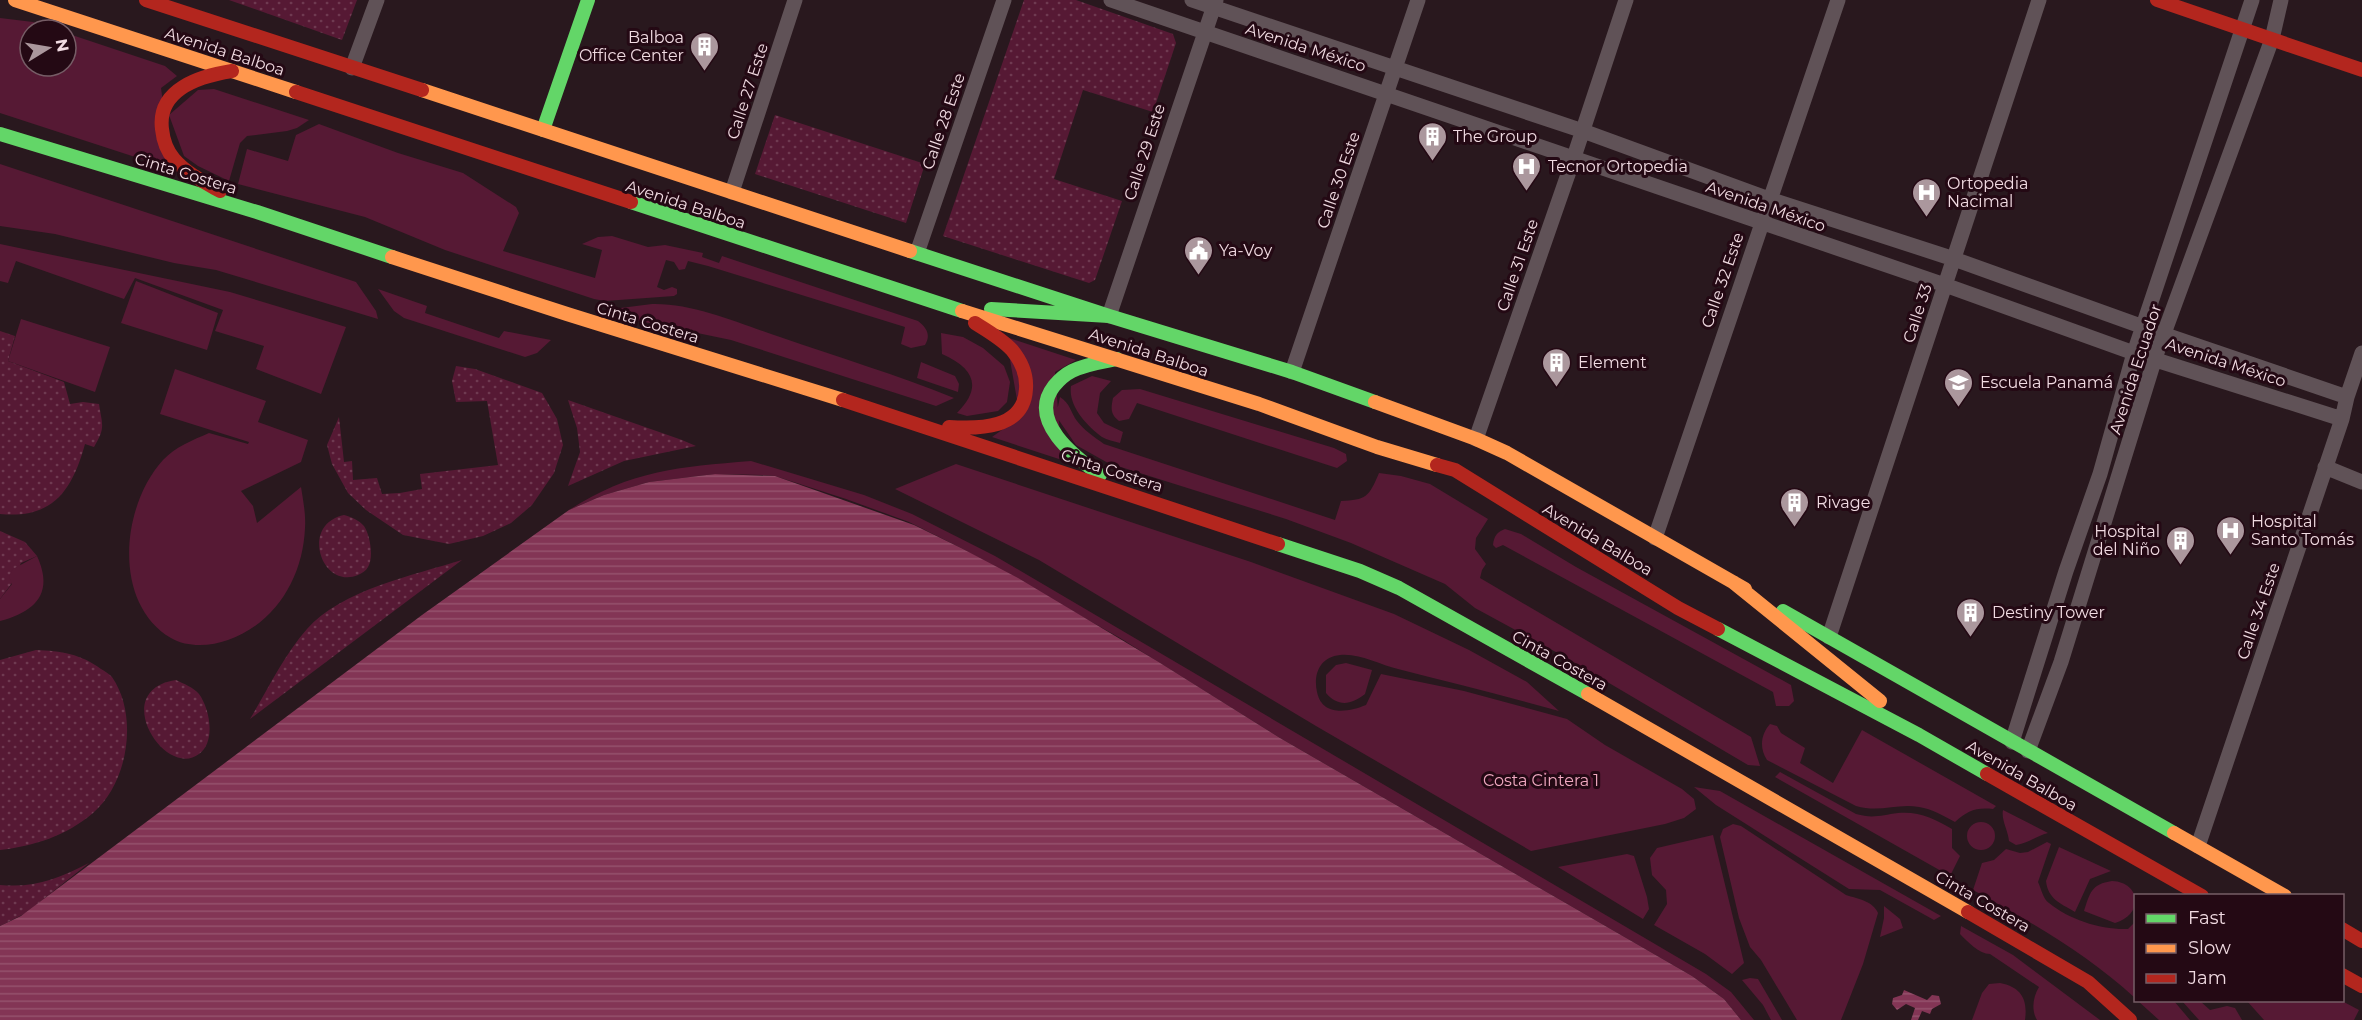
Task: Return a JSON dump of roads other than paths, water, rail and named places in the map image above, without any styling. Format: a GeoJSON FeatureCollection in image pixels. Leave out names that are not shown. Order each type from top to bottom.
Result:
{"type":"FeatureCollection","features":[{"type":"Feature","properties":{"kind":"main road","name":"Avenida Balboa"},"geometry":{"type":"LineString","coordinates":[[15,0],[472,152],[948,307],[1259,404],[1377,447],[1455,470],[1678,608],[1919,735],[2198,894]]}},
{"type":"Feature","properties":{"kind":"main road","name":"Avenida Balboa"},"geometry":{"type":"LineString","coordinates":[[146,0],[177,5],[352,68],[1109,316],[1292,372],[1476,439],[1507,453],[2282,894]]}},
{"type":"Feature","properties":{"kind":"main road"},"geometry":{"type":"LineString","coordinates":[[543,130],[588,0]]}},
{"type":"Feature","properties":{"kind":"main road"},"geometry":{"type":"LineString","coordinates":[[2157,0],[2362,70]]}},
{"type":"Feature","properties":{"kind":"main road"},"geometry":{"type":"LineString","coordinates":[[234,71],[207,75],[172,94],[162,113],[161,129],[168,150],[174,158],[196,177],[257,212]]}},
{"type":"Feature","properties":{"kind":"main road","name":"Cinta Costera"},"geometry":{"type":"LineString","coordinates":[[0,134],[257,212],[567,314],[923,425],[1360,571],[1399,588],[1615,709],[2033,949],[2088,982],[2130,1020]]}},
{"type":"Feature","properties":{"kind":"main road"},"geometry":{"type":"LineString","coordinates":[[948,307],[1109,316]]}},
{"type":"Feature","properties":{"kind":"main road"},"geometry":{"type":"LineString","coordinates":[[923,425],[958,427],[998,424],[1009,419],[1017,411],[1026,394],[1027,383],[1024,369],[1013,351],[1002,340],[948,307]]}},
{"type":"Feature","properties":{"kind":"main road"},"geometry":{"type":"LineString","coordinates":[[1118,359],[1085,366],[1060,378],[1049,395],[1047,417],[1060,443],[1092,470],[1126,491]]}},
{"type":"Feature","properties":{"kind":"main road"},"geometry":{"type":"LineString","coordinates":[[1733,582],[1919,735]]}},
{"type":"Feature","properties":{"kind":"main road"},"geometry":{"type":"LineString","coordinates":[[2344,930],[2362,941]]}},
{"type":"Feature","properties":{"kind":"main road"},"geometry":{"type":"LineString","coordinates":[[2344,976],[2362,986]]}},
{"type":"Feature","properties":{"kind":"street"},"geometry":{"type":"LineString","coordinates":[[352,68],[377,0]]}},
{"type":"Feature","properties":{"kind":"street","name":"Calle 27 Este"},"geometry":{"type":"LineString","coordinates":[[732,192],[795,0]]}},
{"type":"Feature","properties":{"kind":"street","name":"Calle 28 Este"},"geometry":{"type":"LineString","coordinates":[[917,253],[1004,0]]}},
{"type":"Feature","properties":{"kind":"street","name":"Avenida México"},"geometry":{"type":"LineString","coordinates":[[1111,0],[1387,93],[1573,160],[1945,285],[2134,353],[2342,419]]}},
{"type":"Feature","properties":{"kind":"street","name":"Avenida México"},"geometry":{"type":"LineString","coordinates":[[1192,0],[1215,4],[2347,397]]}},
{"type":"Feature","properties":{"kind":"street","name":"Calle 30 Este"},"geometry":{"type":"LineString","coordinates":[[1292,372],[1418,0]]}},
{"type":"Feature","properties":{"kind":"street","name":"Calle 31 Este"},"geometry":{"type":"LineString","coordinates":[[1476,439],[1626,0]]}},
{"type":"Feature","properties":{"kind":"street","name":"Calle 32 Este"},"geometry":{"type":"LineString","coordinates":[[1654,538],[1838,0]]}},
{"type":"Feature","properties":{"kind":"street","name":"Calle 33"},"geometry":{"type":"LineString","coordinates":[[1828,637],[2038,0]]}},
{"type":"Feature","properties":{"kind":"street","name":"Avenida Ecuador"},"geometry":{"type":"LineString","coordinates":[[2012,741],[2066,571],[2100,474],[2134,353],[2252,0]]}},
{"type":"Feature","properties":{"kind":"street","name":"Avenida Ecuador"},"geometry":{"type":"LineString","coordinates":[[2028,751],[2064,650],[2163,334],[2272,39],[2281,0]]}},
{"type":"Feature","properties":{"kind":"street","name":"Calle 29 Este"},"geometry":{"type":"LineString","coordinates":[[1109,316],[1215,4]]}},
{"type":"Feature","properties":{"kind":"street","name":"Calle 34 Este"},"geometry":{"type":"LineString","coordinates":[[2198,846],[2342,419],[2362,353]]}},
{"type":"Feature","properties":{"kind":"street"},"geometry":{"type":"LineString","coordinates":[[2325,467],[2362,482]]}},
{"type":"Feature","properties":{"kind":"place","name":"Balboa Office Center"},"geometry":{"type":"Point","coordinates":[705,72]}},
{"type":"Feature","properties":{"kind":"place","name":"The Group"},"geometry":{"type":"Point","coordinates":[1432,162]}},
{"type":"Feature","properties":{"kind":"place","name":"Tecnor Ortopedia"},"geometry":{"type":"Point","coordinates":[1527,192]}},
{"type":"Feature","properties":{"kind":"place","name":"Ortopedia Nacimal"},"geometry":{"type":"Point","coordinates":[1926,218]}},
{"type":"Feature","properties":{"kind":"place","name":"Ya-Voy"},"geometry":{"type":"Point","coordinates":[1198,276]}},
{"type":"Feature","properties":{"kind":"place","name":"Element"},"geometry":{"type":"Point","coordinates":[1557,388]}},
{"type":"Feature","properties":{"kind":"place","name":"Escuela Panamá"},"geometry":{"type":"Point","coordinates":[1959,408]}},
{"type":"Feature","properties":{"kind":"place","name":"Rivage"},"geometry":{"type":"Point","coordinates":[1795,528]}},
{"type":"Feature","properties":{"kind":"place","name":"Hospital Santo Tomás"},"geometry":{"type":"Point","coordinates":[2230,556]}},
{"type":"Feature","properties":{"kind":"place","name":"Hospital del Niño"},"geometry":{"type":"Point","coordinates":[2181,566]}},
{"type":"Feature","properties":{"kind":"place","name":"Destiny Tower"},"geometry":{"type":"Point","coordinates":[1971,638]}},
{"type":"Feature","properties":{"kind":"park label","name":"Costa Cintera 1"},"geometry":{"type":"Point","coordinates":[1541,780]}}]}
